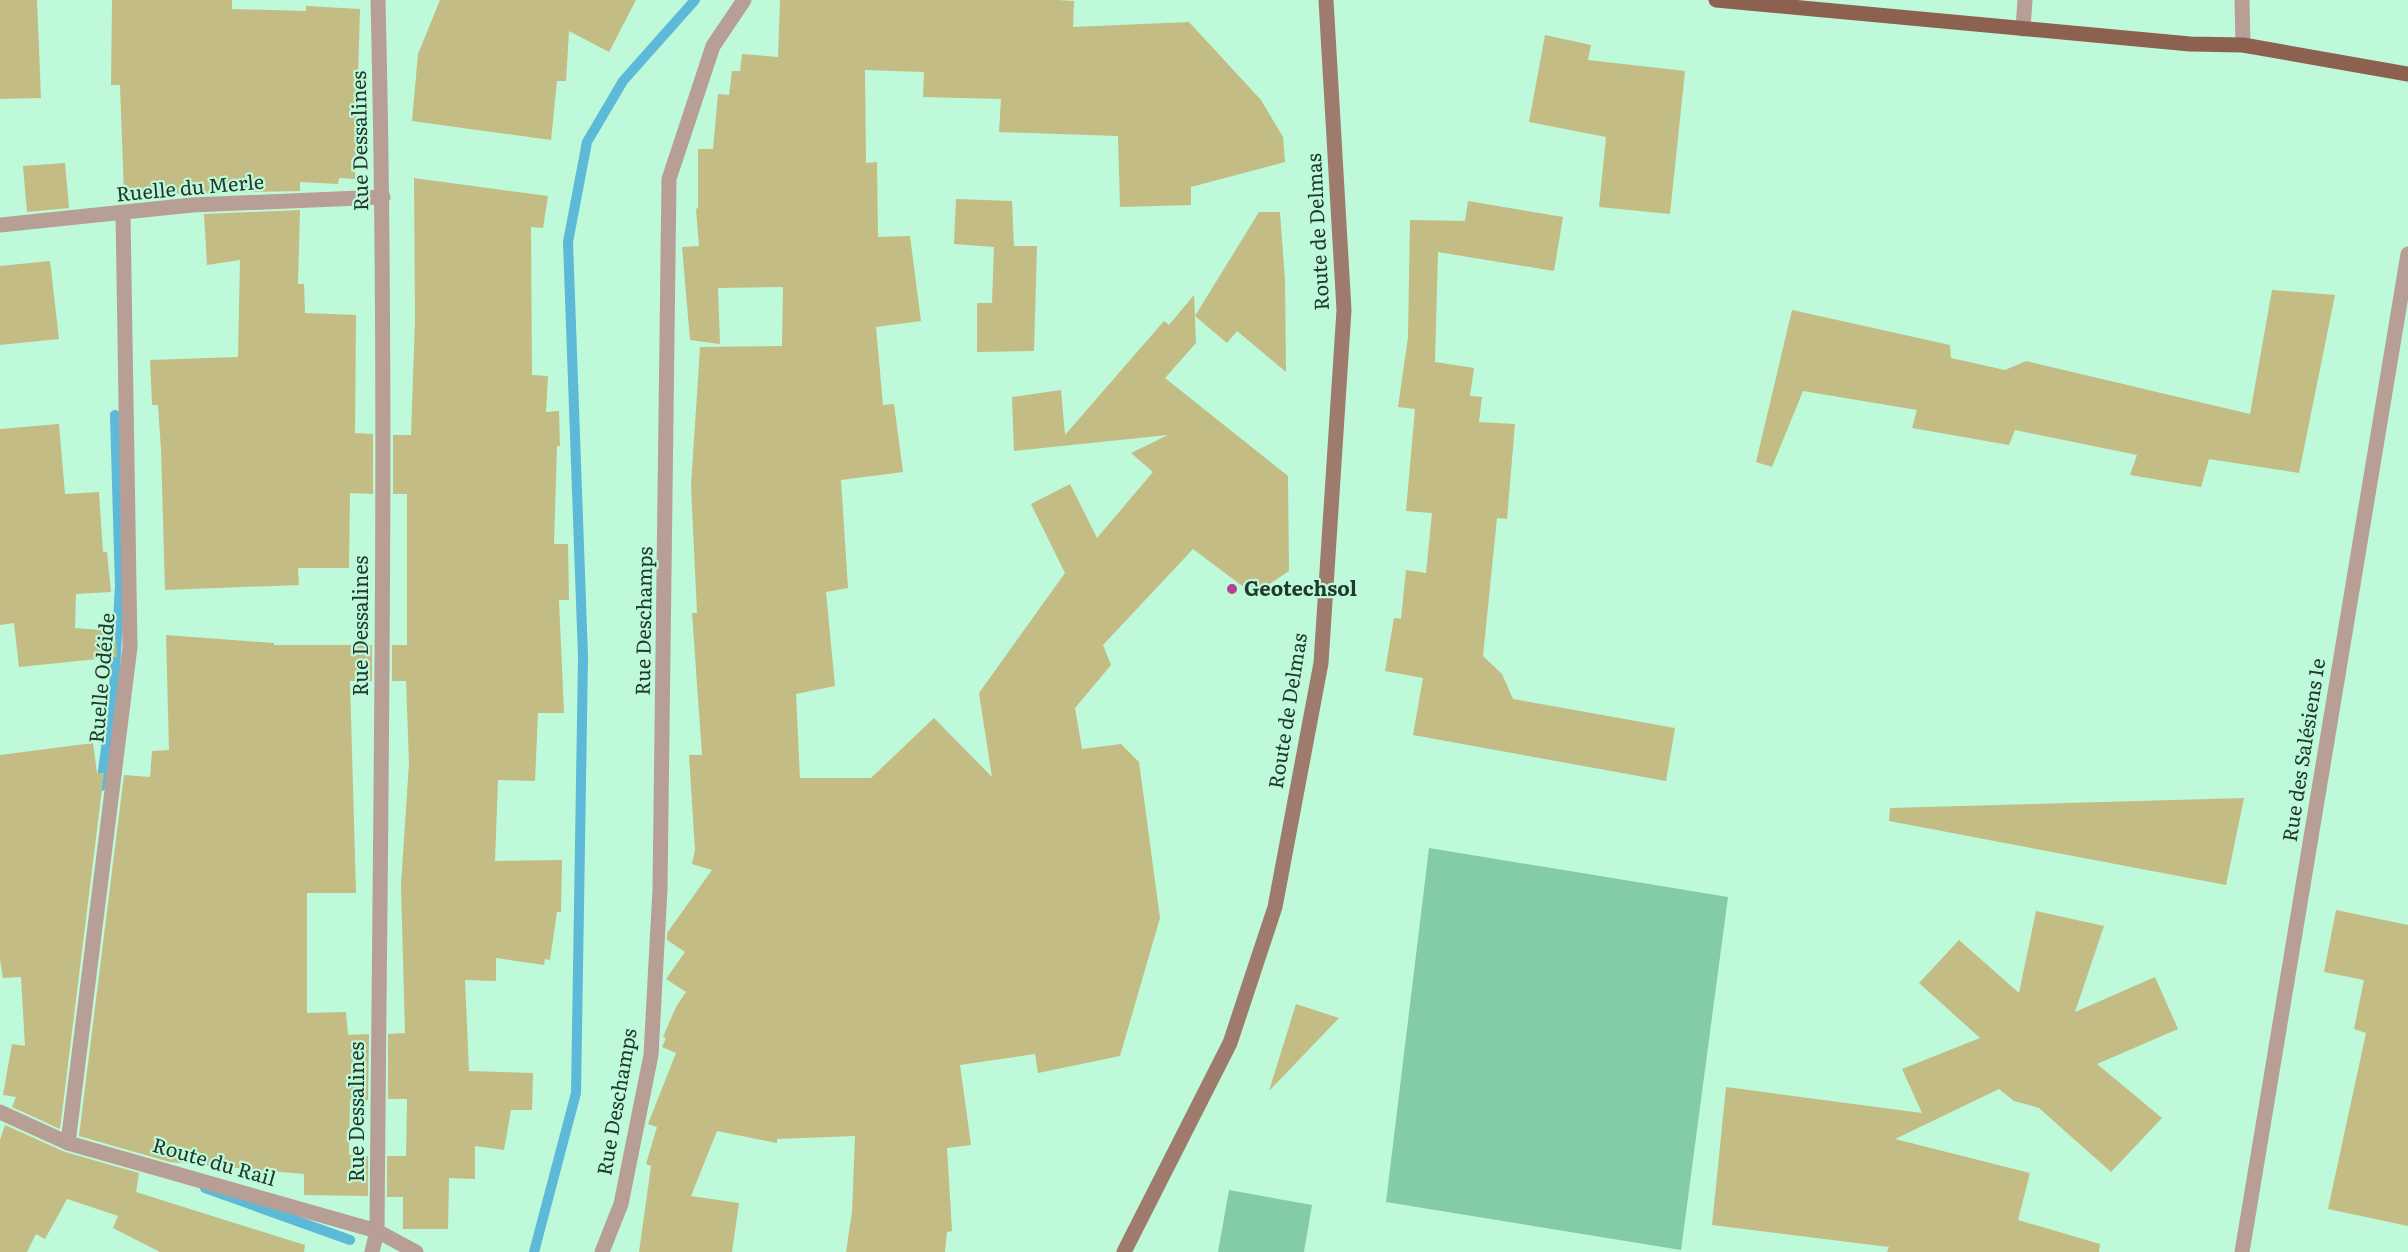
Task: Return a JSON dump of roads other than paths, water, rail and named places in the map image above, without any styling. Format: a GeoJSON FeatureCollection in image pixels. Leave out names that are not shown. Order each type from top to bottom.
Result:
{"type":"FeatureCollection","features":[{"type":"Feature","properties":{"kind":"main road","name":"Route de Delmas"},"geometry":{"type":"LineString","coordinates":[[1124,1252],[1230,1042],[1275,907],[1321,663],[1344,310],[1326,0]]}},
{"type":"Feature","properties":{"kind":"main road"},"geometry":{"type":"LineString","coordinates":[[1716,0],[2190,44],[2243,45],[2408,74]]}},
{"type":"Feature","properties":{"kind":"street","name":"Rue Dessalines"},"geometry":{"type":"LineString","coordinates":[[372,1252],[377,1231],[383,197],[378,0]]}},
{"type":"Feature","properties":{"kind":"street","name":"Rue Deschamps"},"geometry":{"type":"LineString","coordinates":[[602,1252],[621,1204],[651,1043],[661,853],[669,179],[713,46],[744,0]]}},
{"type":"Feature","properties":{"kind":"street"},"geometry":{"type":"LineString","coordinates":[[2023,29],[2025,0]]}},
{"type":"Feature","properties":{"kind":"street"},"geometry":{"type":"LineString","coordinates":[[2241,0],[2243,45]]}},
{"type":"Feature","properties":{"kind":"street","name":"Ruelle du Merle"},"geometry":{"type":"LineString","coordinates":[[0,225],[123,214],[192,205],[383,197]]}},
{"type":"Feature","properties":{"kind":"street","name":"Ruelle Odéide"},"geometry":{"type":"LineString","coordinates":[[68,1143],[130,647],[123,214]]}},
{"type":"Feature","properties":{"kind":"street","name":"Rue des Salésiens 1e"},"geometry":{"type":"LineString","coordinates":[[2242,1252],[2408,254]]}},
{"type":"Feature","properties":{"kind":"street","name":"Route du Rail"},"geometry":{"type":"LineString","coordinates":[[0,1112],[68,1143],[377,1231],[416,1252]]}},
{"type":"Feature","properties":{"kind":"waterway"},"geometry":{"type":"LineString","coordinates":[[534,1252],[576,1093],[583,657],[568,242],[587,142],[623,81],[695,0]]}},
{"type":"Feature","properties":{"kind":"waterway"},"geometry":{"type":"LineString","coordinates":[[101,786],[114,687],[120,586],[115,415]]}},
{"type":"Feature","properties":{"kind":"waterway"},"geometry":{"type":"LineString","coordinates":[[205,1188],[350,1240]]}},
{"type":"Feature","properties":{"kind":"place","name":"Geotechsol"},"geometry":{"type":"Point","coordinates":[1232,589]}}]}
